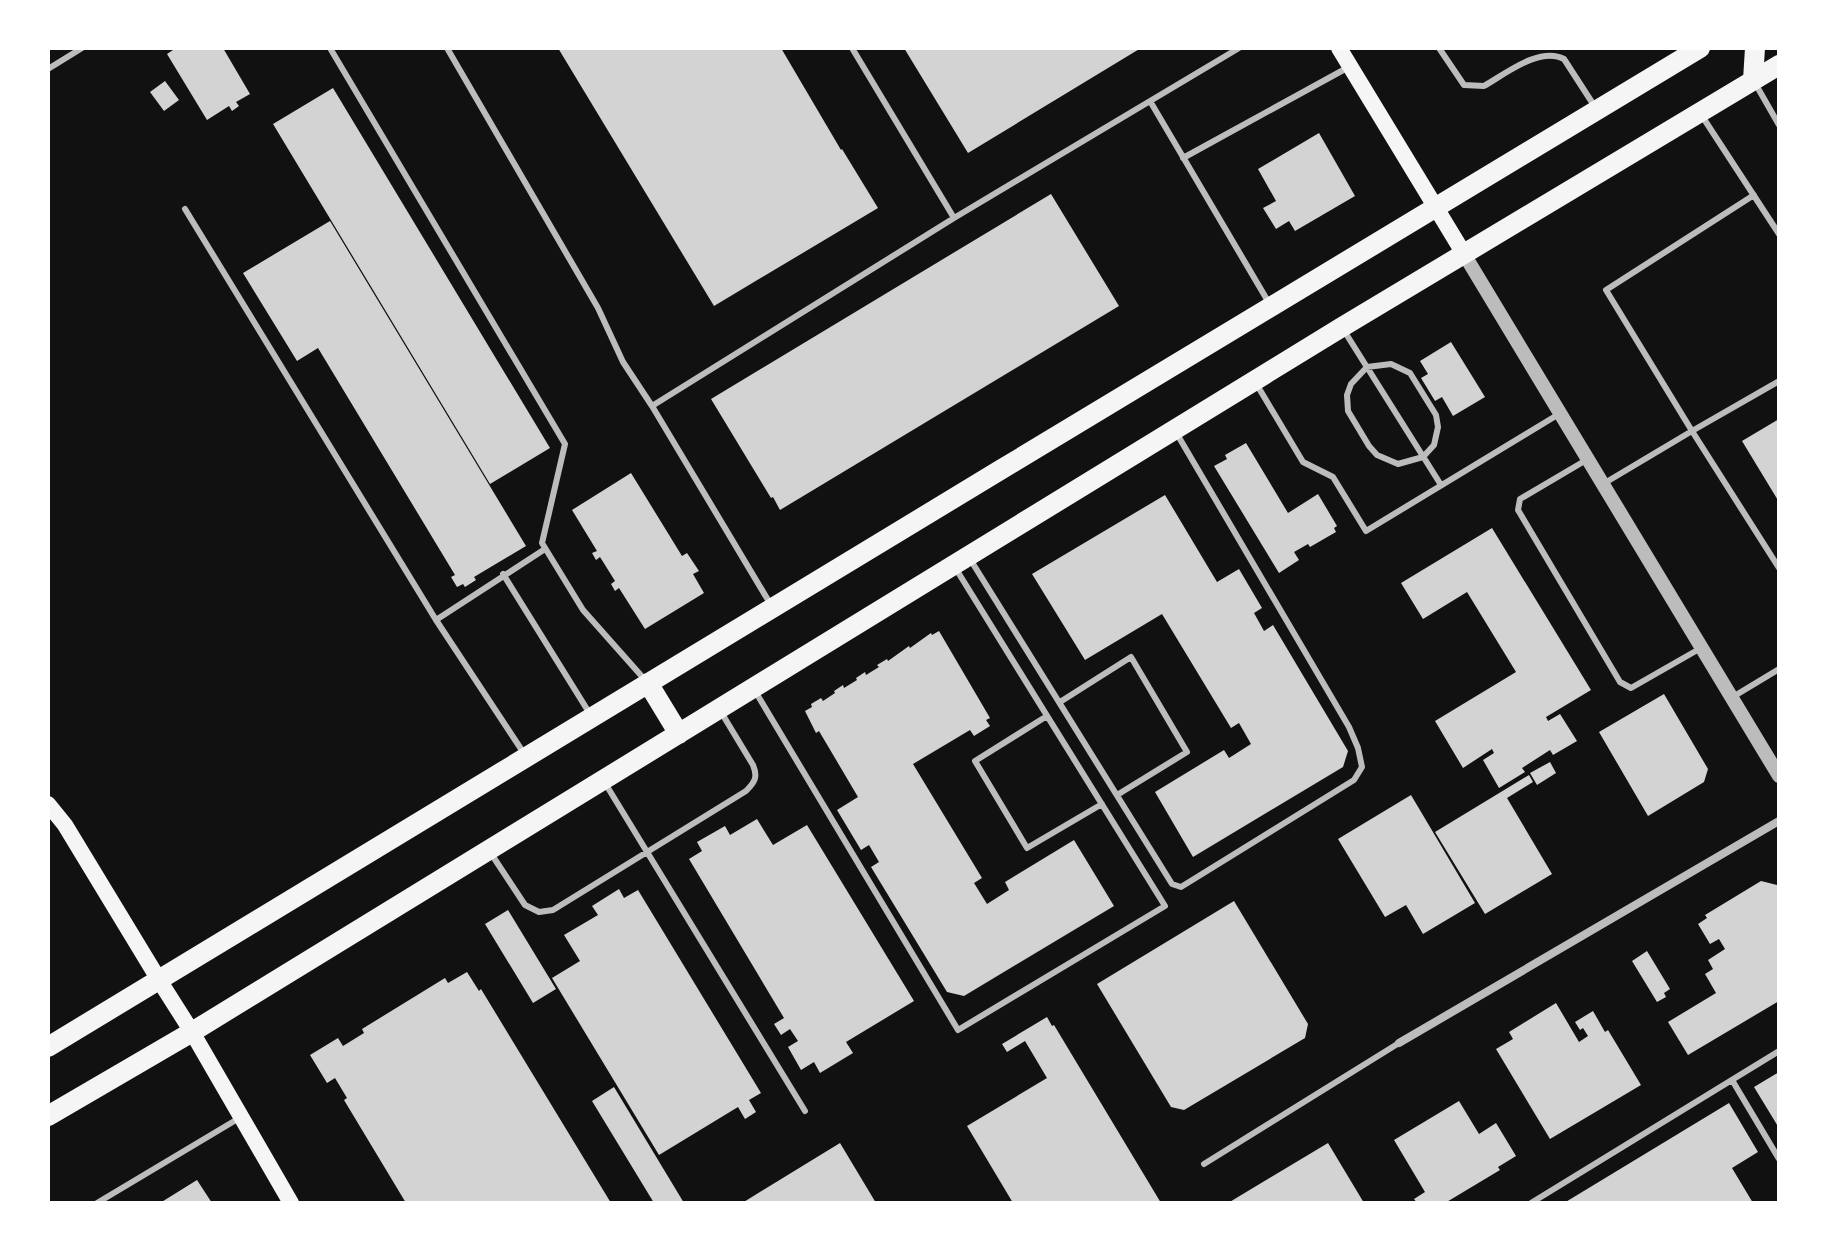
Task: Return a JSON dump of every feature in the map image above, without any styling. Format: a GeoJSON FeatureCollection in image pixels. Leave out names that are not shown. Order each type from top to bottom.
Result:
{"type":"FeatureCollection","features":[{"type":"Feature","properties":{"kind":"main road"},"geometry":{"type":"LineString","coordinates":[[1340,48],[1464,254]]}},
{"type":"Feature","properties":{"kind":"main road"},"geometry":{"type":"LineString","coordinates":[[48,1047],[1700,48]]}},
{"type":"Feature","properties":{"kind":"main road"},"geometry":{"type":"LineString","coordinates":[[1753,80],[1755,48]]}},
{"type":"Feature","properties":{"kind":"main road"},"geometry":{"type":"LineString","coordinates":[[48,1116],[192,1032],[1342,327],[1779,65]]}},
{"type":"Feature","properties":{"kind":"main road"},"geometry":{"type":"LineString","coordinates":[[648,683],[679,734]]}},
{"type":"Feature","properties":{"kind":"main road"},"geometry":{"type":"LineString","coordinates":[[48,804],[65,825],[192,1032],[291,1203]]}},
{"type":"Feature","properties":{"kind":"street"},"geometry":{"type":"LineString","coordinates":[[1464,254],[1731,698],[1774,757],[1779,776]]}},
{"type":"Feature","properties":{"kind":"street"},"geometry":{"type":"LineString","coordinates":[[1399,1043],[1779,821]]}},
{"type":"Feature","properties":{"kind":"lane"},"geometry":{"type":"LineString","coordinates":[[48,69],[82,48]]}},
{"type":"Feature","properties":{"kind":"lane"},"geometry":{"type":"LineString","coordinates":[[330,48],[565,444],[542,543],[583,610],[648,683]]}},
{"type":"Feature","properties":{"kind":"lane"},"geometry":{"type":"LineString","coordinates":[[447,48],[598,308],[623,362],[773,608]]}},
{"type":"Feature","properties":{"kind":"lane"},"geometry":{"type":"LineString","coordinates":[[852,48],[954,218]]}},
{"type":"Feature","properties":{"kind":"lane"},"geometry":{"type":"LineString","coordinates":[[652,406],[954,218],[1239,48]]}},
{"type":"Feature","properties":{"kind":"lane"},"geometry":{"type":"LineString","coordinates":[[1439,48],[1464,85],[1475,87],[1484,86],[1537,57],[1558,56],[1564,59],[1597,110]]}},
{"type":"Feature","properties":{"kind":"lane"},"geometry":{"type":"LineString","coordinates":[[1183,158],[1351,67]]}},
{"type":"Feature","properties":{"kind":"lane"},"geometry":{"type":"LineString","coordinates":[[1753,80],[1779,125]]}},
{"type":"Feature","properties":{"kind":"lane"},"geometry":{"type":"LineString","coordinates":[[1150,101],[1271,306]]}},
{"type":"Feature","properties":{"kind":"lane"},"geometry":{"type":"LineString","coordinates":[[1700,113],[1779,234]]}},
{"type":"Feature","properties":{"kind":"lane"},"geometry":{"type":"LineString","coordinates":[[1754,195],[1606,290],[1779,568]]}},
{"type":"Feature","properties":{"kind":"lane"},"geometry":{"type":"LineString","coordinates":[[185,209],[436,620],[527,758]]}},
{"type":"Feature","properties":{"kind":"lane"},"geometry":{"type":"LineString","coordinates":[[1342,327],[1441,485]]}},
{"type":"Feature","properties":{"kind":"lane"},"geometry":{"type":"LineString","coordinates":[[1391,364],[1410,373],[1436,415],[1438,427],[1434,445],[1423,457],[1398,464],[1377,455],[1369,446],[1348,411],[1347,395],[1351,384],[1367,367],[1391,364]]}},
{"type":"Feature","properties":{"kind":"lane"},"geometry":{"type":"LineString","coordinates":[[1255,381],[1303,462],[1333,477],[1366,531],[1560,414]]}},
{"type":"Feature","properties":{"kind":"lane"},"geometry":{"type":"LineString","coordinates":[[1603,484],[1779,381]]}},
{"type":"Feature","properties":{"kind":"lane"},"geometry":{"type":"LineString","coordinates":[[961,561],[1060,702],[1172,884],[1181,887],[1354,780],[1362,767],[1349,727],[1175,430]]}},
{"type":"Feature","properties":{"kind":"lane"},"geometry":{"type":"LineString","coordinates":[[1588,459],[1520,499],[1518,510],[1620,682],[1631,688],[1701,648]]}},
{"type":"Feature","properties":{"kind":"lane"},"geometry":{"type":"LineString","coordinates":[[436,620],[545,549]]}},
{"type":"Feature","properties":{"kind":"lane"},"geometry":{"type":"LineString","coordinates":[[753,688],[958,1030],[1165,906],[1047,716],[961,561]]}},
{"type":"Feature","properties":{"kind":"lane"},"geometry":{"type":"LineString","coordinates":[[503,574],[592,717]]}},
{"type":"Feature","properties":{"kind":"lane"},"geometry":{"type":"LineString","coordinates":[[1060,702],[1131,657],[1187,752],[1117,795]]}},
{"type":"Feature","properties":{"kind":"lane"},"geometry":{"type":"LineString","coordinates":[[1731,698],[1779,669]]}},
{"type":"Feature","properties":{"kind":"lane"},"geometry":{"type":"LineString","coordinates":[[489,849],[525,905],[539,912],[553,910],[755,783],[753,765],[719,709]]}},
{"type":"Feature","properties":{"kind":"lane"},"geometry":{"type":"LineString","coordinates":[[1047,716],[975,761],[1027,848],[1102,804]]}},
{"type":"Feature","properties":{"kind":"lane"},"geometry":{"type":"LineString","coordinates":[[603,780],[805,1111]]}},
{"type":"Feature","properties":{"kind":"lane"},"geometry":{"type":"LineString","coordinates":[[1204,1164],[1399,1043]]}},
{"type":"Feature","properties":{"kind":"lane"},"geometry":{"type":"LineString","coordinates":[[1531,1203],[1779,1051]]}},
{"type":"Feature","properties":{"kind":"lane"},"geometry":{"type":"LineString","coordinates":[[1732,1080],[1779,1159]]}},
{"type":"Feature","properties":{"kind":"lane"},"geometry":{"type":"LineString","coordinates":[[97,1203],[241,1117]]}},
{"type":"Feature","properties":{"kind":"building"},"geometry":{"type":"Polygon","coordinates":[[[176,48],[223,48],[250,94],[236,102],[239,106],[232,111],[229,106],[207,120],[167,54],[176,48]]]}},
{"type":"Feature","properties":{"kind":"building"},"geometry":{"type":"Polygon","coordinates":[[[558,48],[781,48],[878,208],[714,306],[558,48]]]}},
{"type":"Feature","properties":{"kind":"building"},"geometry":{"type":"Polygon","coordinates":[[[904,48],[1141,48],[968,153],[904,48]]]}},
{"type":"Feature","properties":{"kind":"building"},"geometry":{"type":"Polygon","coordinates":[[[165,81],[179,100],[164,111],[150,92],[165,81]]]}},
{"type":"Feature","properties":{"kind":"building"},"geometry":{"type":"Polygon","coordinates":[[[333,88],[550,448],[490,484],[273,124],[333,88]]]}},
{"type":"Feature","properties":{"kind":"building"},"geometry":{"type":"Polygon","coordinates":[[[1319,133],[1355,196],[1295,231],[1289,221],[1276,229],[1263,208],[1276,201],[1258,169],[1319,133]]]}},
{"type":"Feature","properties":{"kind":"building"},"geometry":{"type":"Polygon","coordinates":[[[1051,194],[1119,306],[780,510],[711,399],[1051,194]]]}},
{"type":"Feature","properties":{"kind":"building"},"geometry":{"type":"Polygon","coordinates":[[[330,221],[526,546],[474,577],[476,580],[465,587],[463,584],[457,587],[451,577],[455,575],[318,348],[297,361],[243,273],[330,221]]]}},
{"type":"Feature","properties":{"kind":"building"},"geometry":{"type":"Polygon","coordinates":[[[1451,342],[1485,397],[1453,416],[1442,397],[1435,401],[1421,378],[1428,374],[1420,361],[1451,342]]]}},
{"type":"Feature","properties":{"kind":"building"},"geometry":{"type":"Polygon","coordinates":[[[1779,419],[1779,502],[1742,441],[1779,419]]]}},
{"type":"Feature","properties":{"kind":"building"},"geometry":{"type":"Polygon","coordinates":[[[1246,443],[1288,513],[1318,494],[1337,526],[1334,528],[1336,532],[1294,552],[1299,560],[1279,573],[1214,466],[1227,459],[1225,455],[1246,443]]]}},
{"type":"Feature","properties":{"kind":"building"},"geometry":{"type":"Polygon","coordinates":[[[631,473],[682,556],[687,553],[699,571],[693,574],[704,593],[645,629],[619,588],[615,591],[611,584],[615,581],[600,557],[596,560],[592,553],[597,551],[572,510],[631,473]]]}},
{"type":"Feature","properties":{"kind":"building"},"geometry":{"type":"Polygon","coordinates":[[[1165,495],[1217,582],[1239,569],[1262,608],[1254,613],[1264,631],[1273,625],[1348,751],[1343,767],[1193,857],[1155,792],[1224,750],[1229,758],[1251,744],[1239,723],[1231,728],[1162,614],[1085,660],[1032,574],[1165,495]]]}},
{"type":"Feature","properties":{"kind":"building"},"geometry":{"type":"Polygon","coordinates":[[[1492,528],[1591,690],[1546,717],[1548,721],[1560,714],[1577,741],[1553,755],[1550,750],[1522,768],[1525,772],[1499,788],[1483,760],[1494,753],[1492,749],[1463,768],[1435,721],[1516,672],[1467,592],[1423,619],[1401,583],[1492,528]]]}},
{"type":"Feature","properties":{"kind":"building"},"geometry":{"type":"Polygon","coordinates":[[[939,631],[990,718],[986,720],[990,726],[974,736],[970,730],[913,764],[982,878],[974,883],[987,904],[1009,890],[1005,882],[1074,840],[1114,906],[964,996],[947,992],[871,867],[879,862],[869,845],[861,850],[837,810],[858,797],[805,711],[821,698],[823,701],[843,685],[844,688],[865,672],[866,675],[879,667],[877,665],[939,631]]]}},
{"type":"Feature","properties":{"kind":"building"},"geometry":{"type":"Polygon","coordinates":[[[1664,694],[1708,769],[1704,782],[1648,816],[1599,732],[1664,694]]]}},
{"type":"Feature","properties":{"kind":"building"},"geometry":{"type":"Polygon","coordinates":[[[1550,762],[1556,773],[1537,785],[1530,773],[1550,762]]]}},
{"type":"Feature","properties":{"kind":"building"},"geometry":{"type":"Polygon","coordinates":[[[1529,775],[1533,782],[1507,798],[1552,874],[1485,914],[1435,832],[1529,775]]]}},
{"type":"Feature","properties":{"kind":"building"},"geometry":{"type":"Polygon","coordinates":[[[1411,795],[1475,903],[1423,934],[1406,905],[1385,917],[1338,839],[1411,795]]]}},
{"type":"Feature","properties":{"kind":"building"},"geometry":{"type":"Polygon","coordinates":[[[757,819],[773,845],[807,825],[914,1001],[846,1042],[853,1053],[820,1073],[814,1062],[801,1070],[788,1047],[798,1041],[790,1029],[781,1035],[774,1024],[784,1018],[689,859],[702,851],[697,842],[725,826],[730,835],[757,819]]]}},
{"type":"Feature","properties":{"kind":"building"},"geometry":{"type":"Polygon","coordinates":[[[1761,881],[1777,885],[1779,889],[1779,1001],[1688,1055],[1668,1022],[1716,993],[1705,974],[1713,969],[1708,960],[1725,949],[1719,939],[1710,944],[1698,924],[1707,918],[1705,915],[1761,881]]]}},
{"type":"Feature","properties":{"kind":"building"},"geometry":{"type":"Polygon","coordinates":[[[619,889],[624,898],[638,890],[761,1093],[749,1100],[756,1112],[745,1119],[738,1107],[659,1155],[552,978],[580,961],[564,935],[598,915],[592,906],[619,889]]]}},
{"type":"Feature","properties":{"kind":"building"},"geometry":{"type":"Polygon","coordinates":[[[1234,901],[1308,1024],[1305,1038],[1184,1110],[1171,1107],[1097,984],[1234,901]]]}},
{"type":"Feature","properties":{"kind":"building"},"geometry":{"type":"Polygon","coordinates":[[[508,910],[556,989],[533,1003],[485,924],[508,910]]]}},
{"type":"Feature","properties":{"kind":"building"},"geometry":{"type":"Polygon","coordinates":[[[1647,951],[1670,989],[1664,993],[1666,997],[1657,1002],[1632,961],[1647,951]]]}},
{"type":"Feature","properties":{"kind":"building"},"geometry":{"type":"Polygon","coordinates":[[[467,972],[479,991],[481,989],[611,1203],[406,1203],[344,1100],[347,1098],[335,1078],[327,1083],[310,1055],[338,1038],[343,1046],[364,1033],[362,1029],[445,978],[448,983],[467,972]]]}},
{"type":"Feature","properties":{"kind":"building"},"geometry":{"type":"Polygon","coordinates":[[[1556,1003],[1579,1042],[1588,1036],[1575,1022],[1593,1011],[1641,1085],[1550,1139],[1496,1049],[1513,1039],[1509,1032],[1556,1003]]]}},
{"type":"Feature","properties":{"kind":"building"},"geometry":{"type":"Polygon","coordinates":[[[1047,1017],[1161,1203],[1013,1203],[967,1126],[1047,1078],[1025,1041],[1007,1052],[1002,1044],[1047,1017]]]}},
{"type":"Feature","properties":{"kind":"building"},"geometry":{"type":"Polygon","coordinates":[[[1779,1072],[1779,1128],[1754,1087],[1779,1072]]]}},
{"type":"Feature","properties":{"kind":"building"},"geometry":{"type":"Polygon","coordinates":[[[614,1087],[684,1203],[654,1203],[592,1101],[614,1087]]]}},
{"type":"Feature","properties":{"kind":"building"},"geometry":{"type":"Polygon","coordinates":[[[1459,1101],[1479,1134],[1496,1123],[1516,1156],[1498,1167],[1500,1170],[1445,1203],[1417,1203],[1414,1199],[1425,1192],[1394,1140],[1459,1101]]]}},
{"type":"Feature","properties":{"kind":"building"},"geometry":{"type":"Polygon","coordinates":[[[1729,1103],[1758,1152],[1732,1168],[1753,1203],[1564,1203],[1729,1103]]]}},
{"type":"Feature","properties":{"kind":"building"},"geometry":{"type":"Polygon","coordinates":[[[840,1143],[876,1203],[742,1203],[747,1200],[840,1143]]]}},
{"type":"Feature","properties":{"kind":"building"},"geometry":{"type":"Polygon","coordinates":[[[1328,1143],[1364,1203],[1228,1203],[1328,1143]]]}},
{"type":"Feature","properties":{"kind":"building"},"geometry":{"type":"Polygon","coordinates":[[[197,1180],[212,1203],[160,1203],[197,1180]]]}}]}
